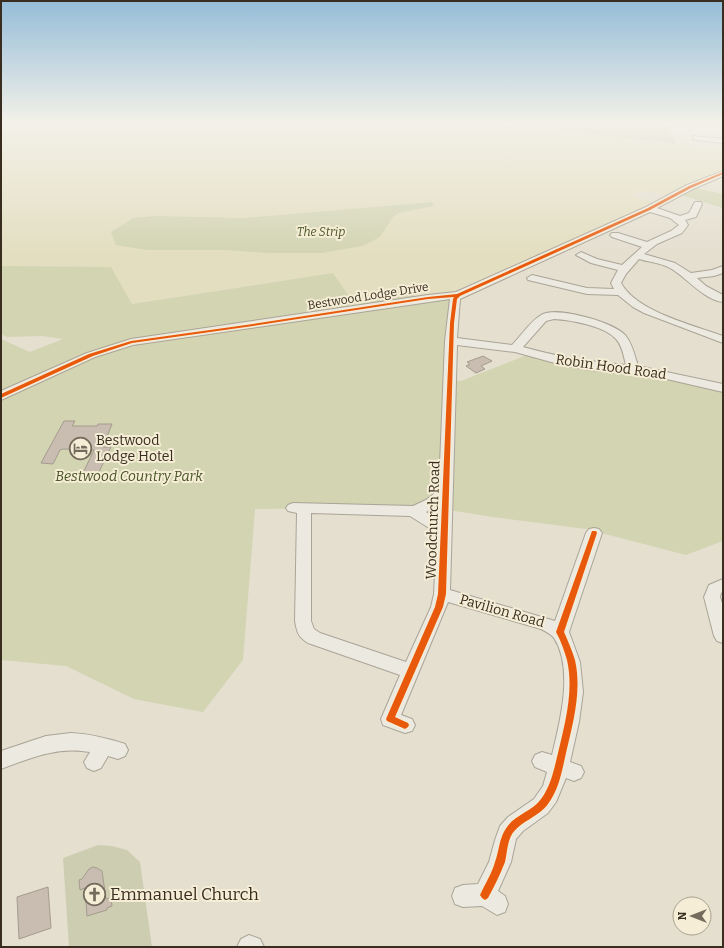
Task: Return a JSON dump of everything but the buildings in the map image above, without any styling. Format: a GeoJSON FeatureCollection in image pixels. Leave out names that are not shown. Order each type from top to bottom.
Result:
{"type":"FeatureCollection","features":[{"type":"Feature","properties":{"kind":"street","name":"Bestwood Lodge Drive"},"geometry":{"type":"LineString","coordinates":[[1,396],[90,355],[132,342],[428,298],[458,295],[649,209],[690,187],[723,173]]}},
{"type":"Feature","properties":{"kind":"street"},"geometry":{"type":"LineString","coordinates":[[678,219],[693,214],[694,207]]}},
{"type":"Feature","properties":{"kind":"street"},"geometry":{"type":"LineString","coordinates":[[649,209],[678,219],[683,223],[683,228],[649,246],[618,276],[616,283],[620,292],[631,301],[649,311],[723,340]]}},
{"type":"Feature","properties":{"kind":"street"},"geometry":{"type":"LineString","coordinates":[[619,238],[649,246]]}},
{"type":"Feature","properties":{"kind":"street"},"geometry":{"type":"LineString","coordinates":[[581,255],[594,261],[625,269]]}},
{"type":"Feature","properties":{"kind":"street"},"geometry":{"type":"LineString","coordinates":[[639,256],[672,265],[689,276],[720,301]]}},
{"type":"Feature","properties":{"kind":"street"},"geometry":{"type":"LineString","coordinates":[[689,276],[714,273],[722,270]]}},
{"type":"Feature","properties":{"kind":"street"},"geometry":{"type":"LineString","coordinates":[[532,278],[549,284],[587,291],[620,292]]}},
{"type":"Feature","properties":{"kind":"street"},"geometry":{"type":"LineString","coordinates":[[690,290],[702,288]]}},
{"type":"Feature","properties":{"kind":"street","name":"Woodchurch Road"},"geometry":{"type":"LineString","coordinates":[[405,725],[390,719],[439,607],[442,594],[451,341],[454,308],[458,295]]}},
{"type":"Feature","properties":{"kind":"street"},"geometry":{"type":"LineString","coordinates":[[515,349],[542,319],[548,316],[564,317],[602,325],[617,332],[622,338],[633,369]]}},
{"type":"Feature","properties":{"kind":"street","name":"Robin Hood Road"},"geometry":{"type":"LineString","coordinates":[[451,341],[515,349],[590,366],[633,369],[667,374],[723,388]]}},
{"type":"Feature","properties":{"kind":"street"},"geometry":{"type":"LineString","coordinates":[[410,671],[314,638],[306,632],[303,621],[299,508],[413,511],[426,507],[438,499],[446,491]]}},
{"type":"Feature","properties":{"kind":"street"},"geometry":{"type":"LineString","coordinates":[[413,511],[445,531]]}},
{"type":"Feature","properties":{"kind":"street","name":"Pavilion Road"},"geometry":{"type":"LineString","coordinates":[[560,632],[594,533]]}},
{"type":"Feature","properties":{"kind":"street"},"geometry":{"type":"LineString","coordinates":[[723,585],[715,588],[712,592],[712,597],[723,636]]}},
{"type":"Feature","properties":{"kind":"street","name":"Pavilion Road"},"geometry":{"type":"LineString","coordinates":[[442,594],[547,624],[560,632],[571,662],[574,695],[572,715],[553,788],[539,809],[515,825],[508,834],[491,899],[463,896]]}},
{"type":"Feature","properties":{"kind":"street"},"geometry":{"type":"LineString","coordinates":[[1,760],[54,742],[84,742],[105,753]]}},
{"type":"Feature","properties":{"kind":"green space"},"geometry":{"type":"Polygon","coordinates":[[[1,167],[723,167],[723,170],[669,196],[639,190],[630,195],[656,203],[452,292],[355,305],[333,273],[131,304],[110,267],[1,266],[1,167]]]}},
{"type":"Feature","properties":{"kind":"green space"},"geometry":{"type":"Polygon","coordinates":[[[696,188],[723,194],[723,208],[680,195],[696,188]]]}},
{"type":"Feature","properties":{"kind":"green space","name":"The Strip"},"geometry":{"type":"Polygon","coordinates":[[[432,202],[434,206],[398,213],[392,218],[380,237],[362,246],[322,253],[266,253],[225,250],[147,250],[116,245],[111,232],[133,218],[155,216],[244,218],[432,202]]]}},
{"type":"Feature","properties":{"kind":"green space","name":"Bestwood Country Park"},"geometry":{"type":"Polygon","coordinates":[[[1,266],[111,267],[132,304],[333,273],[355,305],[409,289],[415,297],[452,292],[448,312],[445,380],[461,381],[527,355],[645,372],[723,389],[723,541],[686,555],[586,529],[423,506],[255,509],[243,660],[203,712],[134,699],[66,666],[1,660],[1,339],[30,352],[63,339],[42,336],[7,337],[1,334],[1,266]]]}},
{"type":"Feature","properties":{"kind":"green space"},"geometry":{"type":"Polygon","coordinates":[[[98,845],[112,846],[127,850],[140,862],[152,947],[69,947],[63,858],[98,845]]]}},
{"type":"Feature","properties":{"kind":"cycle path"},"geometry":{"type":"LineString","coordinates":[[1,396],[91,355],[131,342],[428,298],[458,295],[649,209],[690,187],[723,173]]}},
{"type":"Feature","properties":{"kind":"cycle path"},"geometry":{"type":"LineString","coordinates":[[405,725],[390,719],[439,607],[442,594],[452,323],[455,299],[458,295]]}},
{"type":"Feature","properties":{"kind":"cycle path"},"geometry":{"type":"LineString","coordinates":[[485,895],[500,862],[508,833],[516,824],[541,806],[548,796],[556,778],[572,707],[573,692],[571,662],[567,647],[560,632],[594,533]]}},
{"type":"Feature","properties":{"kind":"place","name":"Bestwood Lodge Hotel"},"geometry":{"type":"Point","coordinates":[80,448]}},
{"type":"Feature","properties":{"kind":"place","name":"Emmanuel Church"},"geometry":{"type":"Point","coordinates":[95,894]}}]}
